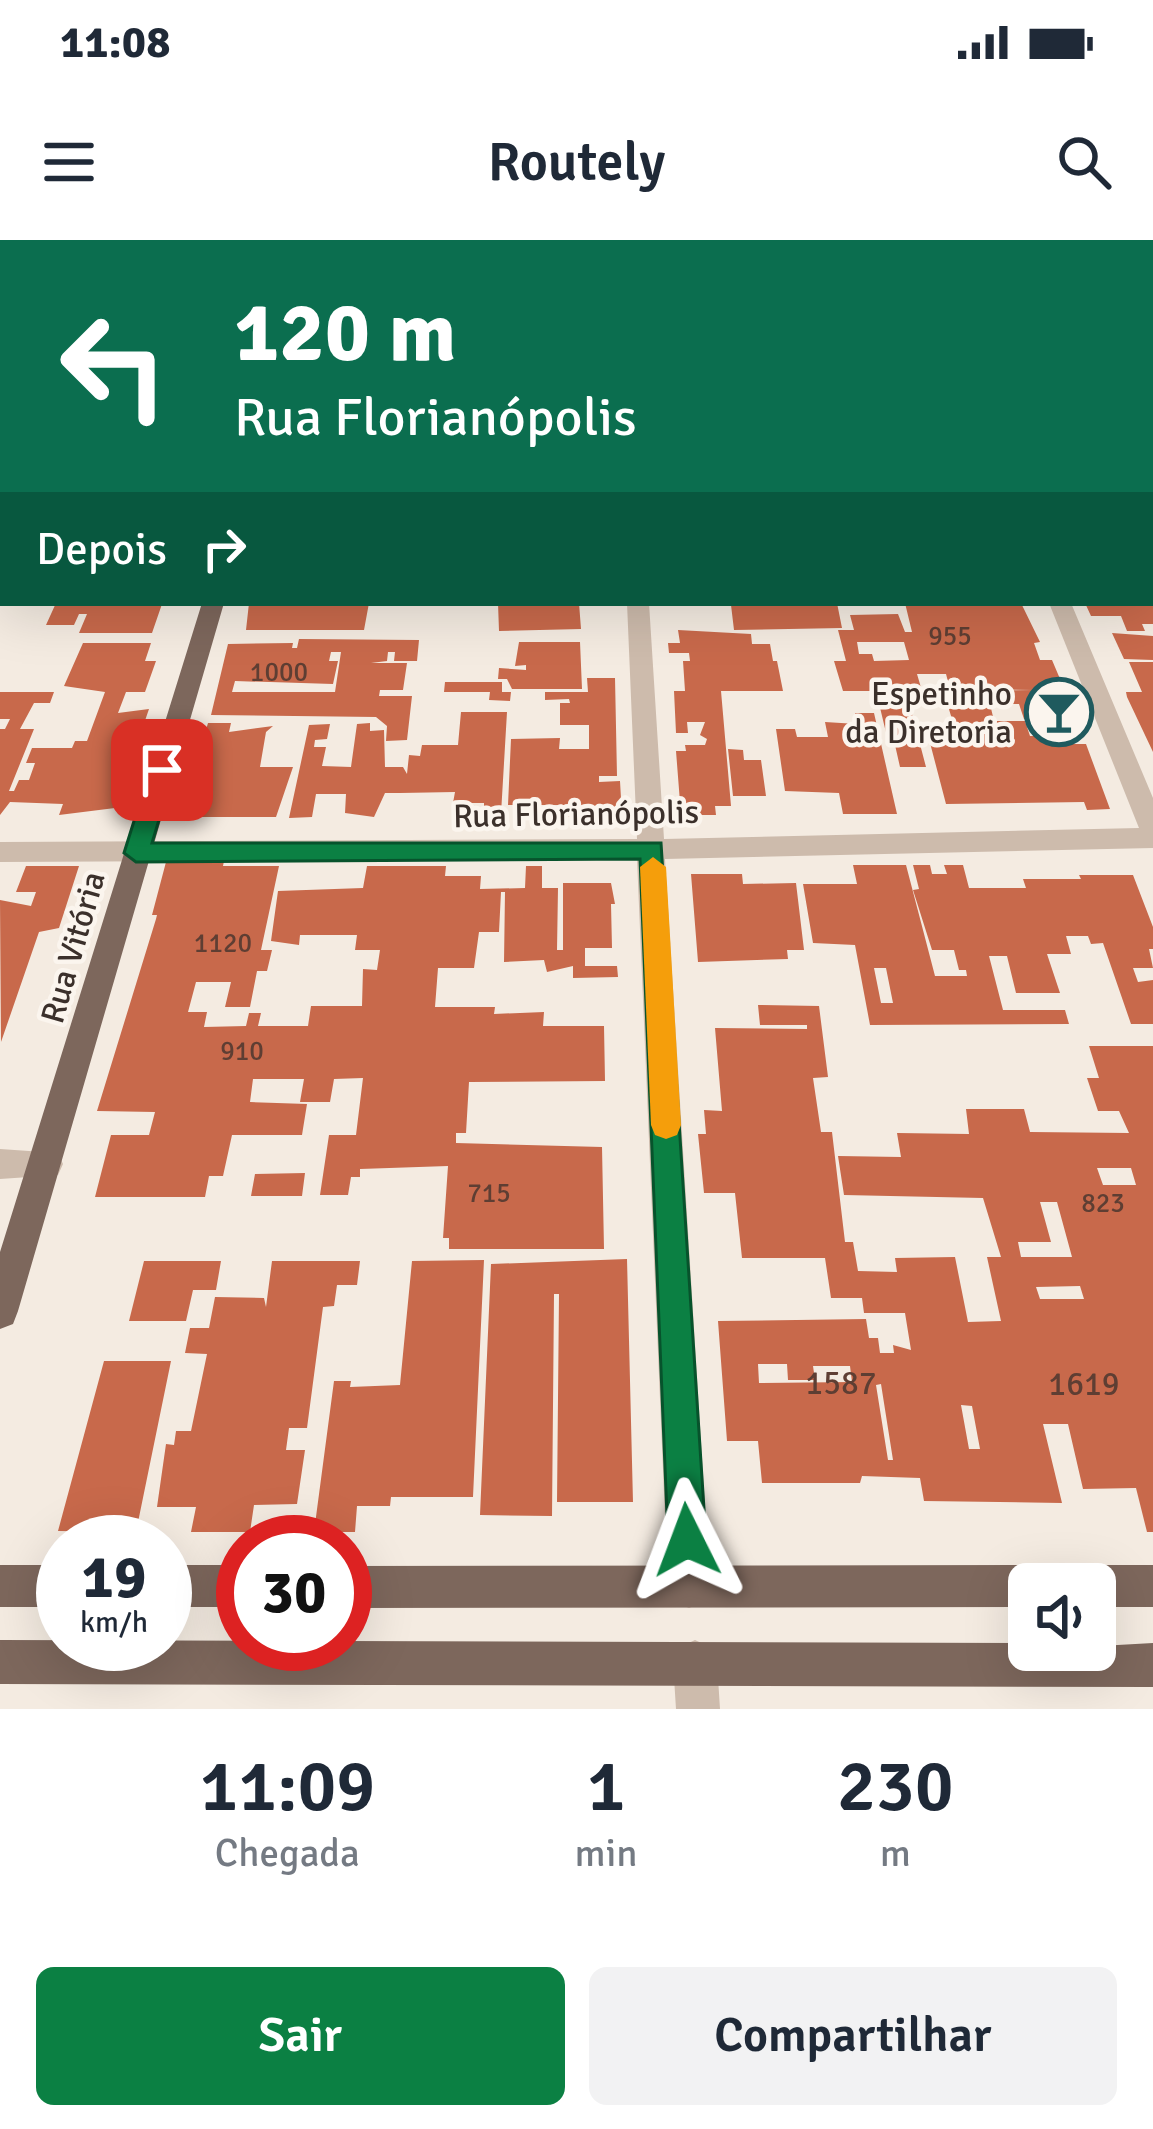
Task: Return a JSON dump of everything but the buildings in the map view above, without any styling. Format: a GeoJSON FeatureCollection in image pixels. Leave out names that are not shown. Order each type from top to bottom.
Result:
{"type":"FeatureCollection","features":[{"type":"Feature","properties":{"kind":"main road","name":"Rua Vitória"},"geometry":{"type":"LineString","coordinates":[[0,1310],[212,606]]}},
{"type":"Feature","properties":{"kind":"main road"},"geometry":{"type":"LineString","coordinates":[[0,1586],[36,1586]]}},
{"type":"Feature","properties":{"kind":"main road"},"geometry":{"type":"LineString","coordinates":[[372,1586],[1008,1586]]}},
{"type":"Feature","properties":{"kind":"main road"},"geometry":{"type":"LineString","coordinates":[[1116,1586],[1153,1586]]}},
{"type":"Feature","properties":{"kind":"main road"},"geometry":{"type":"LineString","coordinates":[[0,1662],[1153,1664]]}},
{"type":"Feature","properties":{"kind":"street"},"geometry":{"type":"LineString","coordinates":[[638,606],[689,1587]]}},
{"type":"Feature","properties":{"kind":"street"},"geometry":{"type":"LineString","coordinates":[[1061,606],[1153,834]]}},
{"type":"Feature","properties":{"kind":"street","name":"Rua Florianópolis"},"geometry":{"type":"LineString","coordinates":[[0,852],[652,849],[1153,834]]}},
{"type":"Feature","properties":{"kind":"street"},"geometry":{"type":"LineString","coordinates":[[0,1164],[46,1164]]}},
{"type":"Feature","properties":{"kind":"street"},"geometry":{"type":"LineString","coordinates":[[695,1662],[698,1709]]}},
{"type":"Feature","properties":{"kind":"slow traffic"},"geometry":{"type":"LineString","coordinates":[[653,867],[666,1125]]}},
{"type":"Feature","properties":{"kind":"place","name":"Espetinho da Diretoria"},"geometry":{"type":"Point","coordinates":[1059,712]}},
{"type":"Feature","properties":{"kind":"route"},"geometry":{"type":"LineString","coordinates":[[162,770],[136,853],[652,849],[687,1540]]}}]}
